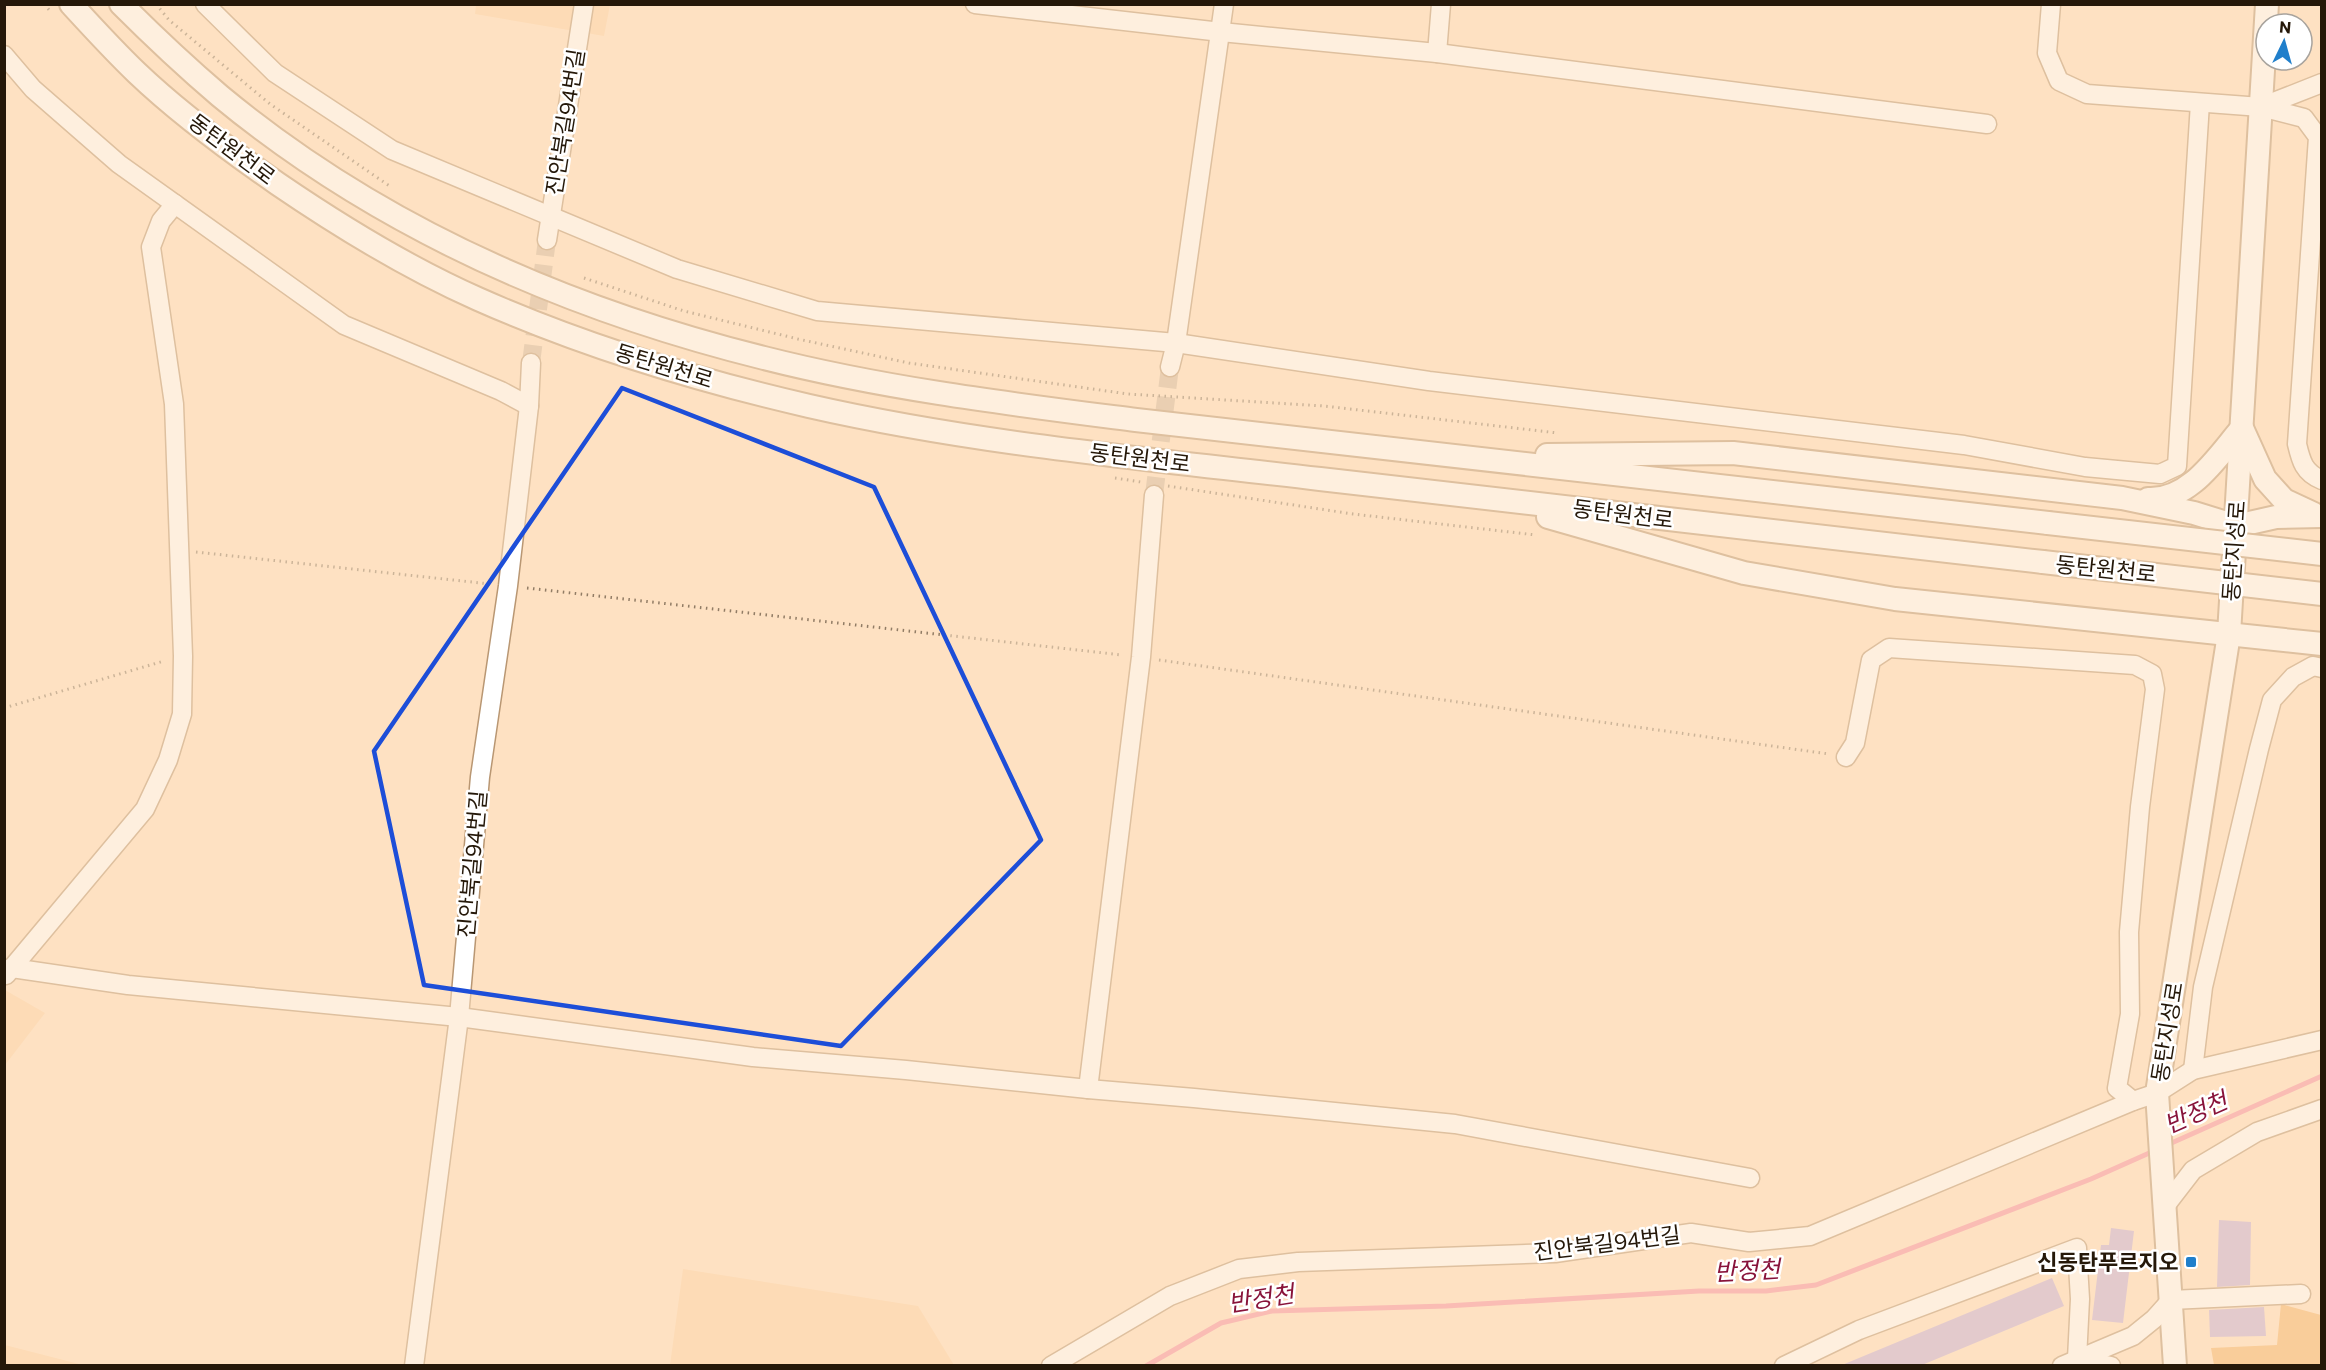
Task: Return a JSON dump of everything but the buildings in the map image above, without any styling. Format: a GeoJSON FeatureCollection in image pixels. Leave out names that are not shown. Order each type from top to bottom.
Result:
{"type":"FeatureCollection","features":[{"type":"Feature","properties":{"kind":"main road","name":"동탄원천로"},"geometry":{"type":"LineString","coordinates":[[71,4],[138,74],[190,118],[244,160],[315,209],[396,257],[474,297],[561,333],[645,362],[728,386],[812,407],[952,433],[1124,456],[2322,594]]}},
{"type":"Feature","properties":{"kind":"main road","name":"동탄원천로"},"geometry":{"type":"LineString","coordinates":[[121,4],[173,55],[222,97],[278,140],[347,186],[446,243],[596,308],[764,358],[857,379],[994,402],[1465,458],[2322,554]]}},
{"type":"Feature","properties":{"kind":"main road","name":"동탄지성로"},"geometry":{"type":"LineString","coordinates":[[2157,1102],[2229,634],[2267,4]]}},
{"type":"Feature","properties":{"kind":"main road"},"geometry":{"type":"LineString","coordinates":[[1465,458],[1617,453],[1733,453],[2155,500],[2183,491],[2202,475],[2242,428],[2265,479],[2284,500],[2320,516]]}},
{"type":"Feature","properties":{"kind":"main road"},"geometry":{"type":"LineString","coordinates":[[1462,496],[1596,530],[1744,573],[1895,599],[2322,644]]}},
{"type":"Feature","properties":{"kind":"main road"},"geometry":{"type":"LineString","coordinates":[[2122,498],[2194,513],[2236,526],[2276,517],[2320,516]]}},
{"type":"Feature","properties":{"kind":"main road"},"geometry":{"type":"LineString","coordinates":[[2157,1102],[2175,1365]]}},
{"type":"Feature","properties":{"kind":"street"},"geometry":{"type":"LineString","coordinates":[[205,4],[275,73],[392,150],[677,269],[817,311],[1176,343],[1429,381],[1964,445],[2085,467],[2160,474],[2177,466],[2199,112]]}},
{"type":"Feature","properties":{"kind":"street","name":"진안북길94번길"},"geometry":{"type":"LineString","coordinates":[[547,240],[584,4]]}},
{"type":"Feature","properties":{"kind":"street"},"geometry":{"type":"LineString","coordinates":[[975,4],[1221,32],[1437,53],[1987,124]]}},
{"type":"Feature","properties":{"kind":"street"},"geometry":{"type":"LineString","coordinates":[[1170,367],[1176,343],[1224,4]]}},
{"type":"Feature","properties":{"kind":"street"},"geometry":{"type":"LineString","coordinates":[[1437,53],[1440,4]]}},
{"type":"Feature","properties":{"kind":"street"},"geometry":{"type":"LineString","coordinates":[[2051,4],[2047,53],[2059,81],[2087,94],[2199,112],[2261,107],[2322,83]]}},
{"type":"Feature","properties":{"kind":"street"},"geometry":{"type":"LineString","coordinates":[[4,56],[33,89],[119,164],[344,325],[501,391],[529,406]]}},
{"type":"Feature","properties":{"kind":"street"},"geometry":{"type":"LineString","coordinates":[[2261,107],[2304,118],[2318,137],[2298,444],[2302,464],[2310,476],[2322,480]]}},
{"type":"Feature","properties":{"kind":"street"},"geometry":{"type":"LineString","coordinates":[[7,972],[145,809],[168,760],[182,714],[183,656],[174,404],[151,247],[160,221],[175,204]]}},
{"type":"Feature","properties":{"kind":"street","name":"진안북길94번길"},"geometry":{"type":"LineString","coordinates":[[414,1365],[459,1017],[480,777],[508,586],[529,406],[531,363]]}},
{"type":"Feature","properties":{"kind":"street"},"geometry":{"type":"LineString","coordinates":[[1088,1089],[1141,657],[1154,495]]}},
{"type":"Feature","properties":{"kind":"street"},"geometry":{"type":"LineString","coordinates":[[1846,757],[1855,743],[1871,660],[1889,648],[2135,665],[2152,674],[2155,689],[2140,807],[2129,932],[2130,1014],[2117,1088],[2116,1109]]}},
{"type":"Feature","properties":{"kind":"street"},"geometry":{"type":"LineString","coordinates":[[2193,1070],[2203,987],[2272,700],[2293,678],[2313,666],[2322,668]]}},
{"type":"Feature","properties":{"kind":"street"},"geometry":{"type":"LineString","coordinates":[[7,972],[459,1017],[753,1057],[1455,1124],[1750,1178]]}},
{"type":"Feature","properties":{"kind":"street","name":"동탄지성로"},"geometry":{"type":"LineString","coordinates":[[2157,1102],[2193,1070],[2322,1040]]}},
{"type":"Feature","properties":{"kind":"street"},"geometry":{"type":"LineString","coordinates":[[2117,1088],[2133,1101]]}},
{"type":"Feature","properties":{"kind":"street","name":"진안북길94번길"},"geometry":{"type":"LineString","coordinates":[[1051,1365],[1170,1296],[1239,1269],[1332,1260],[1555,1253],[1691,1233],[1749,1242],[1810,1236],[2133,1101],[2157,1102]]}},
{"type":"Feature","properties":{"kind":"street"},"geometry":{"type":"LineString","coordinates":[[2165,1200],[2193,1170],[2257,1132],[2322,1109]]}},
{"type":"Feature","properties":{"kind":"street"},"geometry":{"type":"LineString","coordinates":[[1784,1365],[1859,1330],[2077,1248],[2079,1299],[2070,1362]]}},
{"type":"Feature","properties":{"kind":"street"},"geometry":{"type":"LineString","coordinates":[[2070,1362],[2133,1336],[2172,1300],[2301,1294]]}},
{"type":"Feature","properties":{"kind":"street"},"geometry":{"type":"LineString","coordinates":[[2070,1362],[2111,1365]]}},
{"type":"Feature","properties":{"kind":"path"},"geometry":{"type":"LineString","coordinates":[[178,550],[1141,657],[1846,757]]}},
{"type":"Feature","properties":{"kind":"path"},"geometry":{"type":"LineString","coordinates":[[4,708],[183,656]]}},
{"type":"Feature","properties":{"kind":"highlighted area"},"geometry":{"type":"Polygon","coordinates":[[[622,388],[874,487],[1041,840],[841,1046],[424,985],[374,751],[622,388]]]}},
{"type":"Feature","properties":{"kind":"shaded area"},"geometry":{"type":"Polygon","coordinates":[[[476,5],[610,5],[604,36],[475,14],[476,5]]]}},
{"type":"Feature","properties":{"kind":"shaded area"},"geometry":{"type":"Polygon","coordinates":[[[5,990],[45,1013],[5,1065],[5,990]]]}},
{"type":"Feature","properties":{"kind":"shaded area"},"geometry":{"type":"Polygon","coordinates":[[[683,1269],[918,1306],[954,1365],[670,1365],[683,1269]]]}},
{"type":"Feature","properties":{"kind":"shaded area"},"geometry":{"type":"Polygon","coordinates":[[[2281,1304],[2321,1315],[2321,1365],[2214,1365],[2211,1348],[2277,1345],[2281,1304]]]}},
{"type":"Feature","properties":{"kind":"shaded area"},"geometry":{"type":"Polygon","coordinates":[[[5,1345],[83,1365],[5,1365],[5,1345]]]}},
{"type":"Feature","properties":{"kind":"waterway","name":"반정천"},"geometry":{"type":"LineString","coordinates":[[2167,1145],[2322,1076]]}},
{"type":"Feature","properties":{"kind":"waterway","name":"반정천"},"geometry":{"type":"LineString","coordinates":[[1146,1366],[1221,1323],[1272,1311],[1446,1306],[1699,1291],[1766,1291],[1816,1285],[2091,1179],[2156,1150]]}},
{"type":"Feature","properties":{"kind":"tunnel"},"geometry":{"type":"LineString","coordinates":[[531,363],[547,240]]}},
{"type":"Feature","properties":{"kind":"tunnel"},"geometry":{"type":"LineString","coordinates":[[1154,495],[1170,367]]}},
{"type":"Feature","properties":{"kind":"place","name":"신동탄푸르지오"},"geometry":{"type":"Point","coordinates":[2191,1262]}}]}
